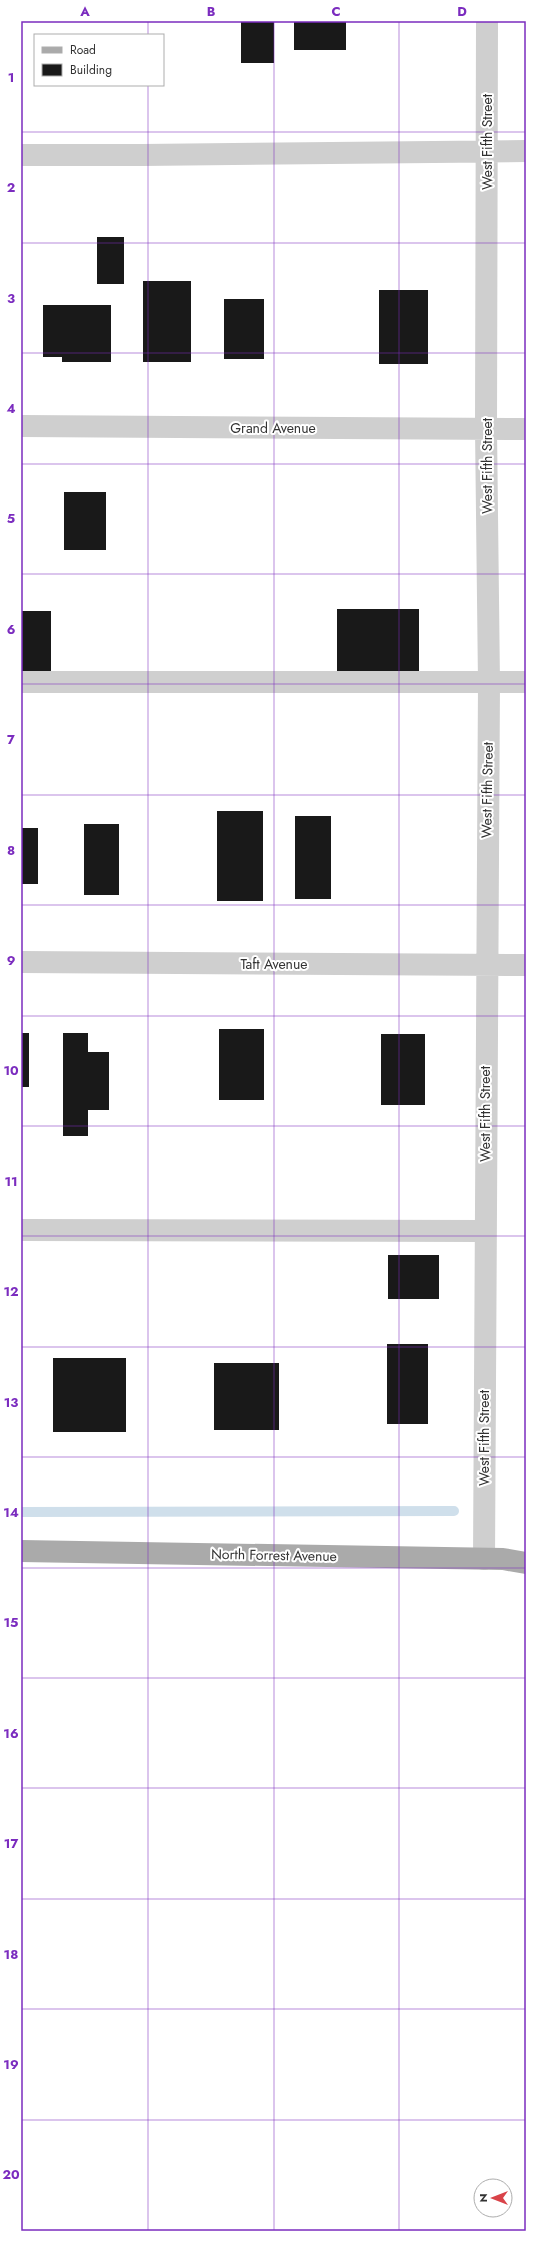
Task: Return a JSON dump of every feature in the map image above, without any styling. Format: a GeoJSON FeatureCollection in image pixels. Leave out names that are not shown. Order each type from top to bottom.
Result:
{"type":"FeatureCollection","features":[{"type":"Feature","properties":{"kind":"main road","name":"North Forrest Avenue"},"geometry":{"type":"LineString","coordinates":[[21,1551],[504,1559],[526,1563]]}},
{"type":"Feature","properties":{"kind":"street","name":"West Fifth Street"},"geometry":{"type":"LineString","coordinates":[[484,1559],[484,1231],[488,683],[486,429],[487,21]]}},
{"type":"Feature","properties":{"kind":"street"},"geometry":{"type":"LineString","coordinates":[[21,155],[526,151]]}},
{"type":"Feature","properties":{"kind":"street","name":"Grand Avenue"},"geometry":{"type":"LineString","coordinates":[[21,426],[526,429]]}},
{"type":"Feature","properties":{"kind":"street"},"geometry":{"type":"LineString","coordinates":[[21,682],[526,682]]}},
{"type":"Feature","properties":{"kind":"street","name":"Taft Avenue"},"geometry":{"type":"LineString","coordinates":[[21,962],[486,966],[526,965]]}},
{"type":"Feature","properties":{"kind":"street"},"geometry":{"type":"LineString","coordinates":[[21,1230],[484,1231]]}},
{"type":"Feature","properties":{"kind":"building"},"geometry":{"type":"Polygon","coordinates":[[[241,21],[274,21],[274,63],[241,63],[241,21]]]}},
{"type":"Feature","properties":{"kind":"building"},"geometry":{"type":"Polygon","coordinates":[[[294,21],[346,21],[346,50],[294,50],[294,21]]]}},
{"type":"Feature","properties":{"kind":"building"},"geometry":{"type":"Polygon","coordinates":[[[97,237],[124,237],[124,284],[97,284],[97,237]]]}},
{"type":"Feature","properties":{"kind":"building"},"geometry":{"type":"Polygon","coordinates":[[[143,281],[191,281],[191,362],[143,362],[143,281]]]}},
{"type":"Feature","properties":{"kind":"building"},"geometry":{"type":"Polygon","coordinates":[[[379,290],[428,290],[428,364],[379,364],[379,290]]]}},
{"type":"Feature","properties":{"kind":"building"},"geometry":{"type":"Polygon","coordinates":[[[224,299],[264,299],[264,359],[224,359],[224,299]]]}},
{"type":"Feature","properties":{"kind":"building"},"geometry":{"type":"Polygon","coordinates":[[[43,305],[111,305],[111,362],[62,362],[62,357],[43,357],[43,305]]]}},
{"type":"Feature","properties":{"kind":"building"},"geometry":{"type":"Polygon","coordinates":[[[64,492],[106,492],[106,550],[64,550],[64,492]]]}},
{"type":"Feature","properties":{"kind":"building"},"geometry":{"type":"Polygon","coordinates":[[[337,609],[419,609],[419,675],[337,675],[337,609]]]}},
{"type":"Feature","properties":{"kind":"building"},"geometry":{"type":"Polygon","coordinates":[[[21,611],[51,611],[51,673],[21,673],[21,611]]]}},
{"type":"Feature","properties":{"kind":"building"},"geometry":{"type":"Polygon","coordinates":[[[217,811],[263,811],[263,901],[217,901],[217,811]]]}},
{"type":"Feature","properties":{"kind":"building"},"geometry":{"type":"Polygon","coordinates":[[[295,816],[331,816],[331,899],[295,899],[295,816]]]}},
{"type":"Feature","properties":{"kind":"building"},"geometry":{"type":"Polygon","coordinates":[[[84,824],[119,824],[119,895],[84,895],[84,824]]]}},
{"type":"Feature","properties":{"kind":"building"},"geometry":{"type":"Polygon","coordinates":[[[21,828],[38,828],[38,884],[21,884],[21,828]]]}},
{"type":"Feature","properties":{"kind":"building"},"geometry":{"type":"Polygon","coordinates":[[[219,1029],[264,1029],[264,1100],[219,1100],[219,1029]]]}},
{"type":"Feature","properties":{"kind":"building"},"geometry":{"type":"Polygon","coordinates":[[[21,1033],[29,1033],[29,1087],[21,1087],[21,1033]]]}},
{"type":"Feature","properties":{"kind":"building"},"geometry":{"type":"Polygon","coordinates":[[[63,1033],[88,1033],[88,1052],[109,1052],[109,1110],[88,1110],[88,1136],[63,1136],[63,1033]]]}},
{"type":"Feature","properties":{"kind":"building"},"geometry":{"type":"Polygon","coordinates":[[[381,1034],[425,1034],[425,1105],[381,1105],[381,1034]]]}},
{"type":"Feature","properties":{"kind":"building"},"geometry":{"type":"Polygon","coordinates":[[[388,1255],[439,1255],[439,1299],[388,1299],[388,1255]]]}},
{"type":"Feature","properties":{"kind":"building"},"geometry":{"type":"Polygon","coordinates":[[[387,1344],[428,1344],[428,1424],[387,1424],[387,1344]]]}},
{"type":"Feature","properties":{"kind":"building"},"geometry":{"type":"Polygon","coordinates":[[[53,1358],[126,1358],[126,1432],[53,1432],[53,1358]]]}},
{"type":"Feature","properties":{"kind":"building"},"geometry":{"type":"Polygon","coordinates":[[[214,1363],[279,1363],[279,1430],[214,1430],[214,1363]]]}},
{"type":"Feature","properties":{"kind":"waterway"},"geometry":{"type":"LineString","coordinates":[[21,1512],[454,1511]]}}]}
